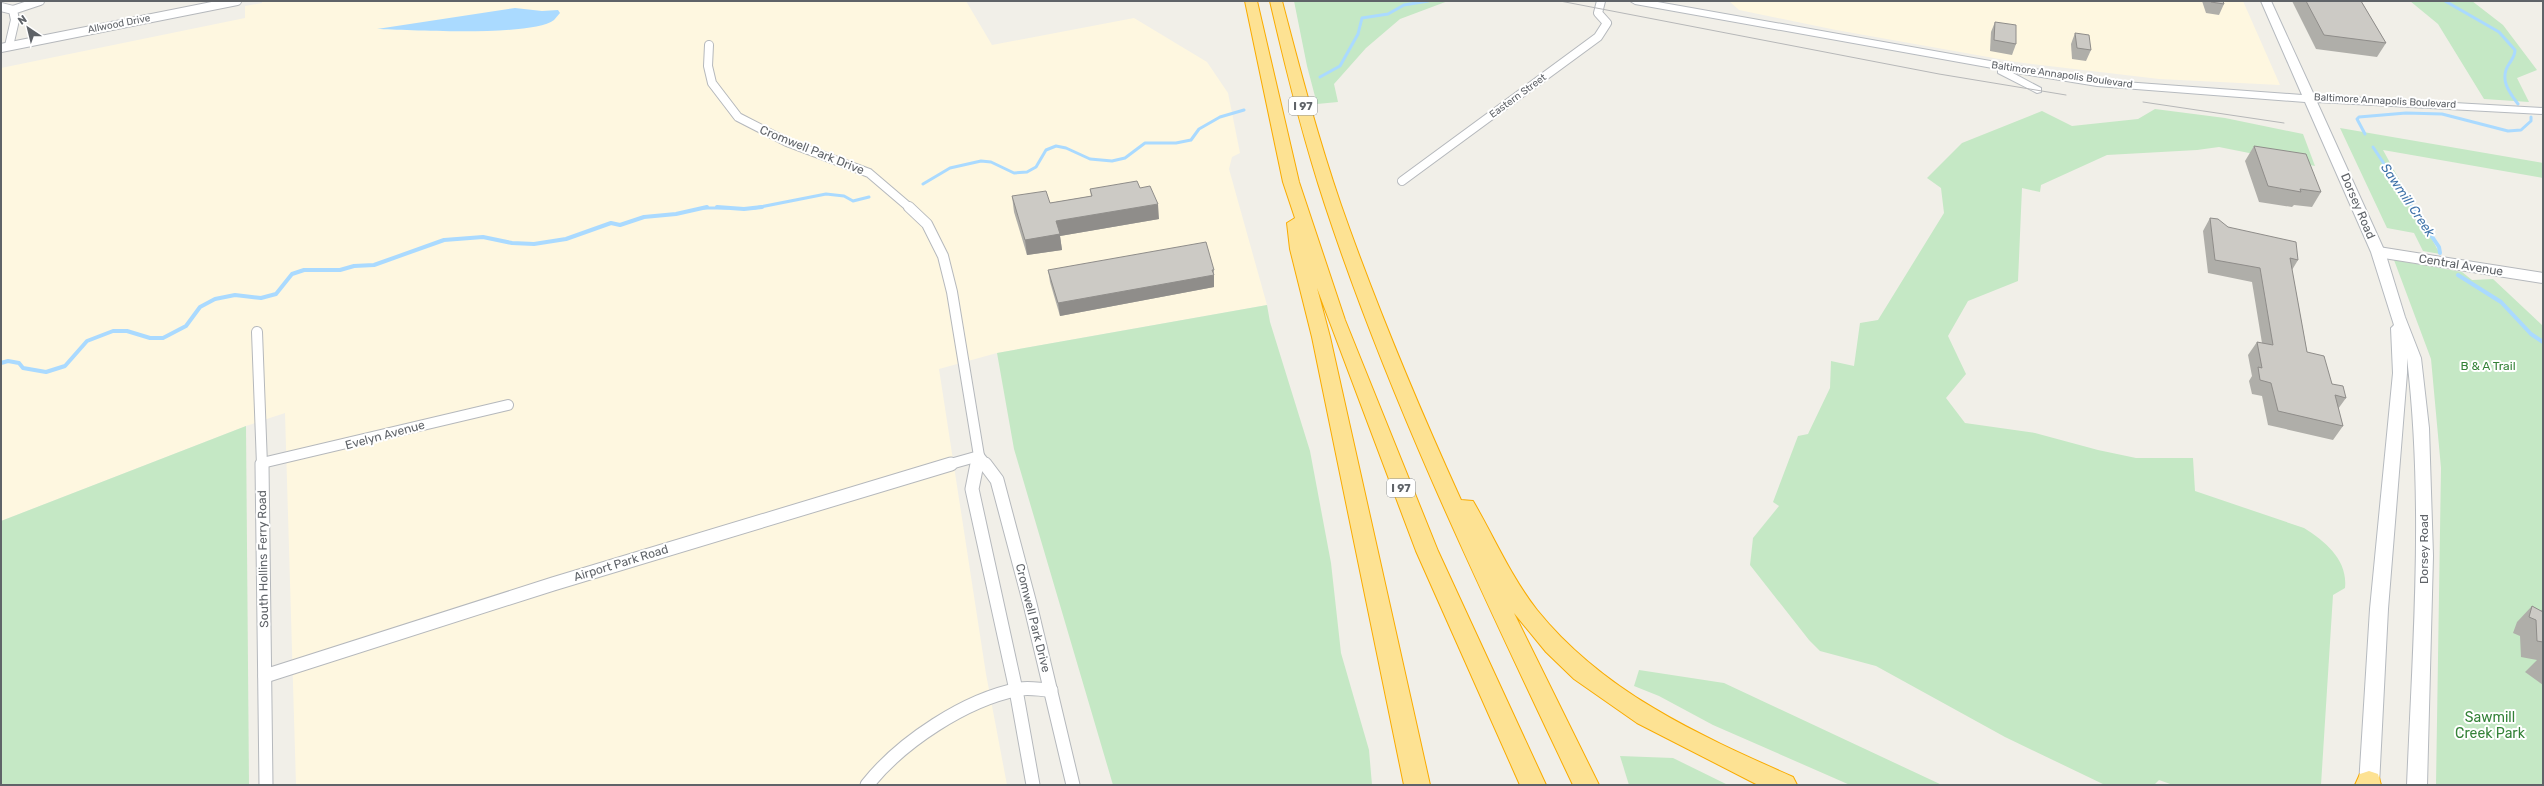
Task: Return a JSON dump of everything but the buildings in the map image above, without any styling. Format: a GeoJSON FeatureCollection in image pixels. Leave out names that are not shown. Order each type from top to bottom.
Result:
{"type":"FeatureCollection","features":[{"type":"Feature","properties":{"kind":"highway","name":"I 97"},"geometry":{"type":"LineString","coordinates":[[1251,1],[1291,182],[1336,320],[1390,461],[1427,551],[1533,785]]}},
{"type":"Feature","properties":{"kind":"highway","name":"I 97"},"geometry":{"type":"LineString","coordinates":[[1276,1],[1324,181],[1398,380],[1470,544],[1586,785]]}},
{"type":"Feature","properties":{"kind":"highway"},"geometry":{"type":"LineString","coordinates":[[1291,182],[1298,249],[1318,322],[1417,785]]}},
{"type":"Feature","properties":{"kind":"highway"},"geometry":{"type":"LineString","coordinates":[[1398,380],[1514,596],[1552,644],[1585,675],[1649,719],[1688,741],[1784,785]]}},
{"type":"Feature","properties":{"kind":"main road","name":"Baltimore Annapolis Boulevard"},"geometry":{"type":"LineString","coordinates":[[1635,1],[2097,83],[2543,111]]}},
{"type":"Feature","properties":{"kind":"main road","name":"Dorsey Road"},"geometry":{"type":"LineString","coordinates":[[2266,1],[2378,252],[2398,317],[2414,358],[2421,428],[2425,556],[2418,785]]}},
{"type":"Feature","properties":{"kind":"main road"},"geometry":{"type":"LineString","coordinates":[[1991,65],[2037,90]]}},
{"type":"Feature","properties":{"kind":"main road","name":"Dorsey Road"},"geometry":{"type":"LineString","coordinates":[[2369,784],[2378,609],[2400,373],[2398,317]]}},
{"type":"Feature","properties":{"kind":"street"},"geometry":{"type":"LineString","coordinates":[[1,7],[13,10],[40,1]]}},
{"type":"Feature","properties":{"kind":"street","name":"Allwood Drive"},"geometry":{"type":"LineString","coordinates":[[5,47],[237,1]]}},
{"type":"Feature","properties":{"kind":"street","name":"Eastern Street"},"geometry":{"type":"LineString","coordinates":[[1402,181],[1598,37],[1607,26],[1607,21],[1598,13],[1601,1]]}},
{"type":"Feature","properties":{"kind":"street"},"geometry":{"type":"LineString","coordinates":[[5,47],[15,20],[13,10]]}},
{"type":"Feature","properties":{"kind":"street","name":"Cromwell Park Drive"},"geometry":{"type":"LineString","coordinates":[[709,45],[708,66],[712,83],[738,117],[787,142],[869,174],[898,196],[927,224],[943,256],[952,292],[979,456],[972,489],[1016,690],[1033,785]]}},
{"type":"Feature","properties":{"kind":"street","name":"Central Avenue"},"geometry":{"type":"LineString","coordinates":[[2378,252],[2543,278]]}},
{"type":"Feature","properties":{"kind":"street","name":"South Hollins Ferry Road"},"geometry":{"type":"LineString","coordinates":[[257,332],[262,462],[266,785]]}},
{"type":"Feature","properties":{"kind":"street","name":"Evelyn Avenue"},"geometry":{"type":"LineString","coordinates":[[262,462],[342,446],[444,420],[482,413],[508,405]]}},
{"type":"Feature","properties":{"kind":"street","name":"Cromwell Park Drive"},"geometry":{"type":"LineString","coordinates":[[979,456],[997,480],[1051,690],[1073,785]]}},
{"type":"Feature","properties":{"kind":"street","name":"Airport Park Road"},"geometry":{"type":"LineString","coordinates":[[265,676],[546,586],[979,456]]}},
{"type":"Feature","properties":{"kind":"street"},"geometry":{"type":"LineString","coordinates":[[867,785],[896,753],[927,731],[992,698],[1016,690],[1051,690]]}},
{"type":"Feature","properties":{"kind":"shaded area"},"geometry":{"type":"Polygon","coordinates":[[[262,1],[966,1],[992,45],[1134,18],[1207,62],[1228,93],[1240,153],[1232,157],[1229,169],[1267,305],[997,353],[939,369],[986,674],[1007,785],[296,785],[285,413],[246,426],[1,521],[1,68],[245,18],[245,6],[262,3],[262,1]]]}},
{"type":"Feature","properties":{"kind":"shaded area"},"geometry":{"type":"Polygon","coordinates":[[[1729,1],[2243,1],[2280,85],[2159,79],[2016,62],[1836,30],[1739,10],[1729,1]]]}},
{"type":"Feature","properties":{"kind":"green space"},"geometry":{"type":"Polygon","coordinates":[[[1294,1],[1448,1],[1400,19],[1366,48],[1334,84],[1338,102],[1317,104],[1307,66],[1294,1]]]}},
{"type":"Feature","properties":{"kind":"green space"},"geometry":{"type":"Polygon","coordinates":[[[2410,1],[2472,1],[2503,25],[2537,70],[2517,78],[2529,102],[2484,99],[2438,24],[2410,1]]]}},
{"type":"Feature","properties":{"kind":"green space"},"geometry":{"type":"Polygon","coordinates":[[[2155,109],[2225,118],[2303,134],[2315,166],[2219,147],[2197,150],[2107,155],[2041,185],[2040,192],[2022,188],[2018,281],[1968,301],[1948,336],[1966,374],[1946,398],[1965,423],[2035,433],[2098,450],[2136,458],[2193,458],[2195,491],[2304,528],[2320,539],[2334,553],[2343,569],[2345,588],[2333,595],[2321,785],[2173,785],[2159,780],[2154,785],[2105,785],[2005,737],[1876,666],[1820,651],[1809,640],[1750,565],[1753,538],[1779,506],[1773,502],[1798,436],[1808,434],[1830,388],[1831,361],[1854,366],[1860,323],[1878,320],[1944,213],[1941,188],[1927,178],[1962,143],[2042,111],[2072,126],[2138,119],[2155,109]]]}},
{"type":"Feature","properties":{"kind":"green space"},"geometry":{"type":"Polygon","coordinates":[[[2340,128],[2543,163],[2543,178],[2383,150],[2440,254],[2423,251],[2414,233],[2387,228],[2340,128]]]}},
{"type":"Feature","properties":{"kind":"green space","name":"Sawmill Creek Park"},"geometry":{"type":"Polygon","coordinates":[[[2394,260],[2462,272],[2472,280],[2493,279],[2543,326],[2543,785],[2436,785],[2441,468],[2431,359],[2394,260]]]}},
{"type":"Feature","properties":{"kind":"green space"},"geometry":{"type":"Polygon","coordinates":[[[1267,305],[1270,322],[1310,451],[1331,563],[1341,653],[1369,750],[1372,785],[1113,785],[1014,449],[997,353],[1267,305]]]}},
{"type":"Feature","properties":{"kind":"green space"},"geometry":{"type":"Polygon","coordinates":[[[246,426],[249,785],[1,785],[1,521],[246,426]]]}},
{"type":"Feature","properties":{"kind":"green space"},"geometry":{"type":"Polygon","coordinates":[[[1639,670],[1724,683],[1942,785],[1850,785],[1713,725],[1659,696],[1634,686],[1639,670]]]}},
{"type":"Feature","properties":{"kind":"green space"},"geometry":{"type":"Polygon","coordinates":[[[1620,756],[1673,758],[1728,785],[1629,785],[1620,756]]]}},
{"type":"Feature","properties":{"kind":"water"},"geometry":{"type":"Polygon","coordinates":[[[515,8],[542,11],[558,10],[560,13],[554,20],[541,25],[522,29],[497,31],[442,31],[377,29],[515,8]]]}},
{"type":"Feature","properties":{"kind":"waterway"},"geometry":{"type":"LineString","coordinates":[[1320,77],[1340,66],[1358,34],[1362,18],[1388,14],[1404,5],[1428,1]]}},
{"type":"Feature","properties":{"kind":"waterway","name":"Sawmill Creek"},"geometry":{"type":"LineString","coordinates":[[2445,1],[2499,32],[2515,50],[2514,56],[2506,70],[2505,80],[2511,95],[2518,104]]}},
{"type":"Feature","properties":{"kind":"waterway"},"geometry":{"type":"LineString","coordinates":[[923,184],[950,168],[981,161],[991,162],[1014,173],[1027,172],[1036,167],[1046,150],[1056,146],[1066,148],[1090,159],[1112,161],[1125,158],[1145,143],[1176,143],[1191,140],[1199,129],[1220,117],[1244,110]]}},
{"type":"Feature","properties":{"kind":"waterway","name":"Sawmill Creek"},"geometry":{"type":"LineString","coordinates":[[2365,134],[2357,119],[2359,117],[2406,113],[2442,114],[2508,131],[2521,130],[2531,121],[2531,117]]}},
{"type":"Feature","properties":{"kind":"waterway","name":"Sawmill Creek"},"geometry":{"type":"LineString","coordinates":[[2373,147],[2413,208]]}},
{"type":"Feature","properties":{"kind":"waterway"},"geometry":{"type":"LineString","coordinates":[[758,207],[826,194],[844,196],[853,201],[869,197]]}},
{"type":"Feature","properties":{"kind":"waterway"},"geometry":{"type":"LineString","coordinates":[[1,363],[8,361],[19,363],[23,368],[46,372],[65,366],[87,341],[113,331],[127,331],[150,338],[163,338],[186,326],[200,307],[215,299],[235,295],[261,298],[276,294],[292,274],[304,270],[340,270],[354,266],[374,265],[444,240],[483,237],[512,243],[534,244],[566,239],[611,223],[620,225],[644,217],[676,214],[707,207]]}},
{"type":"Feature","properties":{"kind":"waterway"},"geometry":{"type":"LineString","coordinates":[[717,207],[744,209],[758,207]]}},
{"type":"Feature","properties":{"kind":"waterway"},"geometry":{"type":"LineString","coordinates":[[758,207],[762,207]]}},
{"type":"Feature","properties":{"kind":"waterway","name":"Sawmill Creek"},"geometry":{"type":"LineString","coordinates":[[2412,207],[2439,247],[2440,253]]}},
{"type":"Feature","properties":{"kind":"waterway"},"geometry":{"type":"LineString","coordinates":[[703,208],[728,208]]}},
{"type":"Feature","properties":{"kind":"waterway","name":"Sawmill Creek"},"geometry":{"type":"LineString","coordinates":[[2458,275],[2501,302],[2531,334],[2543,342]]}},
{"type":"Feature","properties":{"kind":"tram line"},"geometry":{"type":"LineString","coordinates":[[1560,1],[1939,74],[2066,95]]}},
{"type":"Feature","properties":{"kind":"tram line"},"geometry":{"type":"LineString","coordinates":[[2143,102],[2284,123]]}},
{"type":"Feature","properties":{"kind":"park label","name":"B & A Trail"},"geometry":{"type":"Point","coordinates":[2488,366]}}]}
